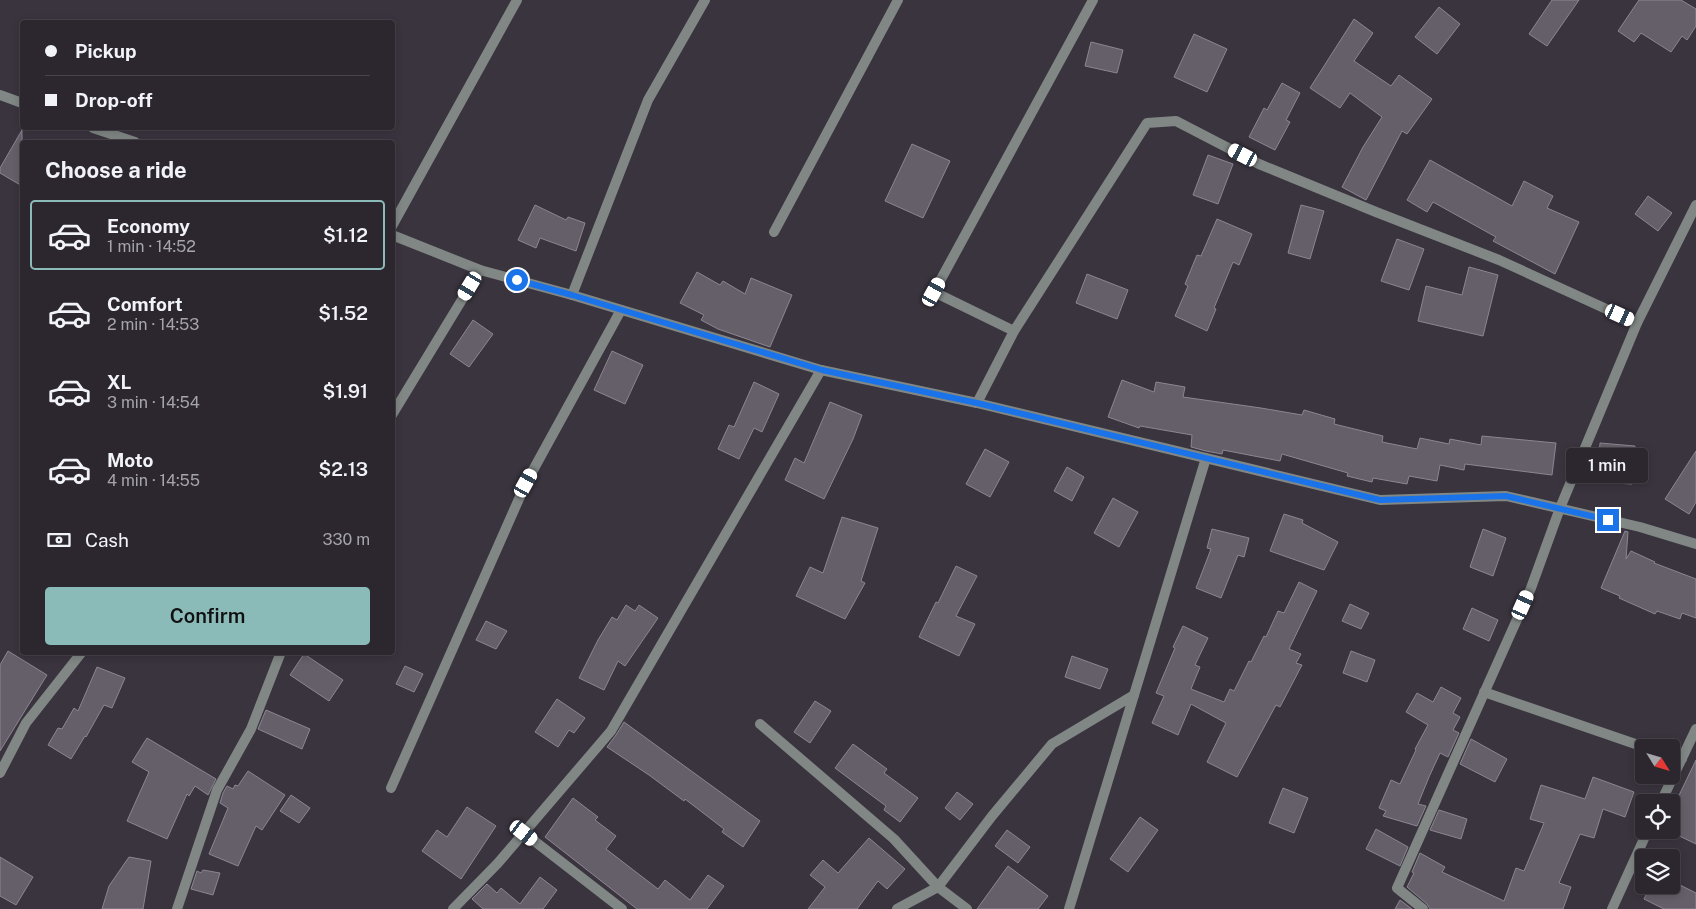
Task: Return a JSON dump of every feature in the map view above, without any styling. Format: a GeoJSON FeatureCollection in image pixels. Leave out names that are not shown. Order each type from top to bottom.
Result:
{"type":"FeatureCollection","features":[{"type":"Feature","properties":{"kind":"street"},"geometry":{"type":"LineString","coordinates":[[395,221],[518,0]]}},
{"type":"Feature","properties":{"kind":"street"},"geometry":{"type":"LineString","coordinates":[[572,295],[648,100],[704,0]]}},
{"type":"Feature","properties":{"kind":"street"},"geometry":{"type":"LineString","coordinates":[[774,232],[898,0]]}},
{"type":"Feature","properties":{"kind":"street"},"geometry":{"type":"LineString","coordinates":[[1014,331],[934,292],[1093,0]]}},
{"type":"Feature","properties":{"kind":"street"},"geometry":{"type":"LineString","coordinates":[[0,94],[20,101]]}},
{"type":"Feature","properties":{"kind":"street"},"geometry":{"type":"LineString","coordinates":[[977,403],[1014,331],[1147,123],[1176,121],[1259,164],[1499,260],[1637,323]]}},
{"type":"Feature","properties":{"kind":"street"},"geometry":{"type":"LineString","coordinates":[[99,130],[129,140]]}},
{"type":"Feature","properties":{"kind":"street"},"geometry":{"type":"LineString","coordinates":[[1423,909],[1397,888],[1531,588],[1560,508],[1637,323],[1696,205]]}},
{"type":"Feature","properties":{"kind":"street"},"geometry":{"type":"LineString","coordinates":[[395,237],[480,270],[572,295],[822,370],[977,403],[1380,500],[1506,496],[1640,527],[1696,544]]}},
{"type":"Feature","properties":{"kind":"street"},"geometry":{"type":"LineString","coordinates":[[395,410],[480,270]]}},
{"type":"Feature","properties":{"kind":"street"},"geometry":{"type":"LineString","coordinates":[[391,788],[526,483],[621,310]]}},
{"type":"Feature","properties":{"kind":"street"},"geometry":{"type":"LineString","coordinates":[[453,909],[498,863],[611,731],[822,370]]}},
{"type":"Feature","properties":{"kind":"street"},"geometry":{"type":"LineString","coordinates":[[1069,909],[1206,458]]}},
{"type":"Feature","properties":{"kind":"street"},"geometry":{"type":"LineString","coordinates":[[0,773],[26,723],[80,655]]}},
{"type":"Feature","properties":{"kind":"street"},"geometry":{"type":"LineString","coordinates":[[177,909],[216,790],[251,729],[279,655]]}},
{"type":"Feature","properties":{"kind":"street"},"geometry":{"type":"LineString","coordinates":[[1484,692],[1635,744]]}},
{"type":"Feature","properties":{"kind":"street"},"geometry":{"type":"LineString","coordinates":[[897,909],[938,887],[992,816],[1052,744],[1134,695]]}},
{"type":"Feature","properties":{"kind":"street"},"geometry":{"type":"LineString","coordinates":[[760,724],[894,839],[938,887],[967,909]]}},
{"type":"Feature","properties":{"kind":"street"},"geometry":{"type":"LineString","coordinates":[[1665,794],[1696,729]]}},
{"type":"Feature","properties":{"kind":"street"},"geometry":{"type":"LineString","coordinates":[[524,833],[622,909]]}},
{"type":"Feature","properties":{"kind":"street"},"geometry":{"type":"LineString","coordinates":[[1612,909],[1644,839]]}},
{"type":"Feature","properties":{"kind":"building"},"geometry":{"type":"Polygon","coordinates":[[[1552,0],[1579,0],[1547,46],[1529,34],[1552,0]]]}},
{"type":"Feature","properties":{"kind":"building"},"geometry":{"type":"Polygon","coordinates":[[[1639,0],[1681,0],[1696,9],[1696,26],[1687,40],[1682,36],[1671,52],[1641,33],[1634,42],[1618,31],[1639,0]]]}},
{"type":"Feature","properties":{"kind":"building"},"geometry":{"type":"Polygon","coordinates":[[[1439,7],[1460,24],[1437,54],[1415,37],[1439,7]]]}},
{"type":"Feature","properties":{"kind":"building"},"geometry":{"type":"Polygon","coordinates":[[[1354,19],[1373,33],[1354,61],[1391,86],[1399,75],[1432,99],[1407,134],[1402,131],[1366,200],[1342,187],[1363,147],[1382,117],[1350,93],[1340,108],[1310,88],[1354,19]]]}},
{"type":"Feature","properties":{"kind":"building"},"geometry":{"type":"Polygon","coordinates":[[[1194,34],[1227,49],[1207,92],[1174,77],[1194,34]]]}},
{"type":"Feature","properties":{"kind":"building"},"geometry":{"type":"Polygon","coordinates":[[[1091,42],[1123,50],[1117,73],[1085,66],[1091,42]]]}},
{"type":"Feature","properties":{"kind":"building"},"geometry":{"type":"Polygon","coordinates":[[[1282,83],[1300,93],[1286,120],[1290,122],[1275,150],[1249,137],[1264,108],[1267,110],[1282,83]]]}},
{"type":"Feature","properties":{"kind":"building"},"geometry":{"type":"Polygon","coordinates":[[[22,130],[22,140],[20,140],[20,185],[0,173],[0,168],[22,130]]]}},
{"type":"Feature","properties":{"kind":"building"},"geometry":{"type":"Polygon","coordinates":[[[912,144],[950,161],[923,218],[885,201],[912,144]]]}},
{"type":"Feature","properties":{"kind":"building"},"geometry":{"type":"Polygon","coordinates":[[[1208,155],[1233,164],[1218,204],[1193,195],[1208,155]]]}},
{"type":"Feature","properties":{"kind":"building"},"geometry":{"type":"Polygon","coordinates":[[[1430,160],[1512,206],[1524,181],[1553,196],[1547,208],[1579,222],[1555,274],[1493,241],[1496,237],[1433,202],[1427,212],[1407,200],[1430,160]]]}},
{"type":"Feature","properties":{"kind":"building"},"geometry":{"type":"Polygon","coordinates":[[[1648,196],[1672,213],[1658,231],[1635,214],[1648,196]]]}},
{"type":"Feature","properties":{"kind":"building"},"geometry":{"type":"Polygon","coordinates":[[[535,205],[566,220],[568,217],[585,223],[576,251],[540,238],[536,248],[518,240],[535,205]]]}},
{"type":"Feature","properties":{"kind":"building"},"geometry":{"type":"Polygon","coordinates":[[[1301,205],[1324,211],[1310,259],[1288,253],[1301,205]]]}},
{"type":"Feature","properties":{"kind":"building"},"geometry":{"type":"Polygon","coordinates":[[[1217,219],[1252,234],[1239,265],[1233,262],[1214,308],[1216,309],[1207,331],[1175,316],[1188,286],[1185,284],[1197,255],[1201,256],[1217,219]]]}},
{"type":"Feature","properties":{"kind":"building"},"geometry":{"type":"Polygon","coordinates":[[[1397,239],[1424,249],[1409,290],[1381,281],[1397,239]]]}},
{"type":"Feature","properties":{"kind":"building"},"geometry":{"type":"Polygon","coordinates":[[[1469,267],[1498,275],[1483,336],[1418,321],[1426,286],[1462,295],[1469,267]]]}},
{"type":"Feature","properties":{"kind":"building"},"geometry":{"type":"Polygon","coordinates":[[[697,272],[720,285],[723,281],[745,294],[751,278],[792,295],[770,347],[718,329],[701,320],[704,315],[680,303],[697,272]]]}},
{"type":"Feature","properties":{"kind":"building"},"geometry":{"type":"Polygon","coordinates":[[[1087,274],[1128,290],[1117,319],[1076,303],[1087,274]]]}},
{"type":"Feature","properties":{"kind":"building"},"geometry":{"type":"Polygon","coordinates":[[[473,320],[493,334],[469,367],[450,354],[473,320]]]}},
{"type":"Feature","properties":{"kind":"building"},"geometry":{"type":"Polygon","coordinates":[[[612,351],[643,365],[625,404],[594,390],[612,351]]]}},
{"type":"Feature","properties":{"kind":"building"},"geometry":{"type":"Polygon","coordinates":[[[1122,380],[1154,392],[1156,382],[1185,387],[1183,397],[1302,415],[1304,410],[1335,419],[1334,424],[1383,436],[1382,442],[1417,449],[1420,438],[1449,444],[1450,439],[1481,445],[1482,436],[1556,443],[1552,475],[1465,464],[1464,470],[1440,465],[1437,481],[1409,476],[1407,484],[1373,478],[1372,482],[1347,476],[1348,473],[1282,454],[1280,461],[1223,450],[1222,454],[1206,451],[1191,447],[1192,435],[1140,426],[1139,428],[1108,417],[1122,380]]]}},
{"type":"Feature","properties":{"kind":"building"},"geometry":{"type":"Polygon","coordinates":[[[754,382],[779,394],[762,432],[754,428],[739,459],[718,449],[729,425],[734,427],[754,382]]]}},
{"type":"Feature","properties":{"kind":"building"},"geometry":{"type":"Polygon","coordinates":[[[830,402],[862,415],[853,439],[824,499],[785,480],[795,458],[804,463],[830,402]]]}},
{"type":"Feature","properties":{"kind":"building"},"geometry":{"type":"Polygon","coordinates":[[[1600,443],[1635,446],[1632,484],[1597,482],[1600,443]]]}},
{"type":"Feature","properties":{"kind":"building"},"geometry":{"type":"Polygon","coordinates":[[[985,449],[1009,462],[990,497],[966,484],[985,449]]]}},
{"type":"Feature","properties":{"kind":"building"},"geometry":{"type":"Polygon","coordinates":[[[1696,451],[1696,502],[1689,514],[1665,499],[1696,451]]]}},
{"type":"Feature","properties":{"kind":"building"},"geometry":{"type":"Polygon","coordinates":[[[1067,467],[1084,477],[1072,501],[1054,491],[1067,467]]]}},
{"type":"Feature","properties":{"kind":"building"},"geometry":{"type":"Polygon","coordinates":[[[1113,498],[1138,512],[1119,547],[1094,533],[1113,498]]]}},
{"type":"Feature","properties":{"kind":"building"},"geometry":{"type":"Polygon","coordinates":[[[1284,514],[1303,520],[1302,523],[1338,542],[1324,570],[1270,551],[1284,514]]]}},
{"type":"Feature","properties":{"kind":"building"},"geometry":{"type":"Polygon","coordinates":[[[842,517],[878,528],[861,581],[865,583],[845,619],[796,596],[810,567],[823,573],[842,517]]]}},
{"type":"Feature","properties":{"kind":"building"},"geometry":{"type":"Polygon","coordinates":[[[1212,529],[1249,538],[1244,557],[1238,555],[1221,598],[1196,588],[1211,549],[1207,548],[1212,529]]]}},
{"type":"Feature","properties":{"kind":"building"},"geometry":{"type":"Polygon","coordinates":[[[1483,529],[1506,538],[1493,576],[1470,567],[1483,529]]]}},
{"type":"Feature","properties":{"kind":"building"},"geometry":{"type":"Polygon","coordinates":[[[1625,531],[1628,532],[1626,559],[1631,551],[1654,563],[1696,579],[1696,618],[1682,613],[1680,619],[1657,611],[1655,614],[1601,588],[1625,531]]]}},
{"type":"Feature","properties":{"kind":"building"},"geometry":{"type":"Polygon","coordinates":[[[956,566],[977,576],[956,616],[975,624],[959,656],[919,637],[956,566]]]}},
{"type":"Feature","properties":{"kind":"building"},"geometry":{"type":"Polygon","coordinates":[[[1299,582],[1317,591],[1289,649],[1301,654],[1296,663],[1302,665],[1280,707],[1276,705],[1237,777],[1207,762],[1226,723],[1191,704],[1178,735],[1152,723],[1164,696],[1156,693],[1183,626],[1208,638],[1195,665],[1200,667],[1191,689],[1224,702],[1230,689],[1234,691],[1249,661],[1251,662],[1264,636],[1266,637],[1278,611],[1284,613],[1299,582]]]}},
{"type":"Feature","properties":{"kind":"building"},"geometry":{"type":"Polygon","coordinates":[[[1350,604],[1369,613],[1361,629],[1342,621],[1350,604]]]}},
{"type":"Feature","properties":{"kind":"building"},"geometry":{"type":"Polygon","coordinates":[[[626,605],[635,611],[639,605],[658,618],[625,666],[618,661],[604,690],[579,678],[612,617],[617,620],[626,605]]]}},
{"type":"Feature","properties":{"kind":"building"},"geometry":{"type":"Polygon","coordinates":[[[1472,608],[1498,620],[1489,641],[1463,629],[1472,608]]]}},
{"type":"Feature","properties":{"kind":"building"},"geometry":{"type":"Polygon","coordinates":[[[486,621],[507,631],[496,649],[476,640],[486,621]]]}},
{"type":"Feature","properties":{"kind":"building"},"geometry":{"type":"Polygon","coordinates":[[[8,651],[47,675],[0,751],[0,665],[8,651]]]}},
{"type":"Feature","properties":{"kind":"building"},"geometry":{"type":"Polygon","coordinates":[[[1351,651],[1375,660],[1367,682],[1343,673],[1351,651]]]}},
{"type":"Feature","properties":{"kind":"building"},"geometry":{"type":"Polygon","coordinates":[[[303,655],[306,655],[343,680],[329,701],[290,675],[303,655]]]}},
{"type":"Feature","properties":{"kind":"building"},"geometry":{"type":"Polygon","coordinates":[[[1072,656],[1108,669],[1100,689],[1065,677],[1072,656]]]}},
{"type":"Feature","properties":{"kind":"building"},"geometry":{"type":"Polygon","coordinates":[[[405,666],[423,674],[414,692],[396,684],[405,666]]]}},
{"type":"Feature","properties":{"kind":"building"},"geometry":{"type":"Polygon","coordinates":[[[97,667],[125,678],[112,708],[104,705],[71,759],[48,745],[58,728],[62,729],[74,708],[78,711],[97,667]]]}},
{"type":"Feature","properties":{"kind":"building"},"geometry":{"type":"Polygon","coordinates":[[[1441,687],[1461,698],[1453,713],[1460,717],[1453,730],[1459,733],[1448,757],[1440,753],[1429,777],[1418,804],[1426,806],[1417,826],[1383,816],[1386,811],[1379,808],[1391,780],[1400,784],[1428,725],[1406,712],[1417,693],[1433,702],[1441,687]]]}},
{"type":"Feature","properties":{"kind":"building"},"geometry":{"type":"Polygon","coordinates":[[[557,699],[585,718],[574,733],[569,730],[558,747],[535,732],[557,699]]]}},
{"type":"Feature","properties":{"kind":"building"},"geometry":{"type":"Polygon","coordinates":[[[815,701],[831,711],[810,743],[794,732],[815,701]]]}},
{"type":"Feature","properties":{"kind":"building"},"geometry":{"type":"Polygon","coordinates":[[[266,710],[310,729],[302,749],[258,729],[266,710]]]}},
{"type":"Feature","properties":{"kind":"building"},"geometry":{"type":"Polygon","coordinates":[[[624,722],[760,821],[743,847],[722,832],[724,829],[685,799],[684,801],[607,747],[624,722]]]}},
{"type":"Feature","properties":{"kind":"building"},"geometry":{"type":"Polygon","coordinates":[[[147,738],[216,779],[208,795],[195,786],[189,796],[187,794],[167,839],[127,821],[149,772],[132,762],[147,738]]]}},
{"type":"Feature","properties":{"kind":"building"},"geometry":{"type":"Polygon","coordinates":[[[1471,739],[1507,759],[1495,782],[1460,764],[1471,739]]]}},
{"type":"Feature","properties":{"kind":"building"},"geometry":{"type":"Polygon","coordinates":[[[853,744],[887,769],[884,773],[918,798],[900,822],[884,810],[886,806],[835,768],[853,744]]]}},
{"type":"Feature","properties":{"kind":"building"},"geometry":{"type":"Polygon","coordinates":[[[1696,760],[1696,844],[1680,836],[1680,794],[1696,760]]]}},
{"type":"Feature","properties":{"kind":"building"},"geometry":{"type":"Polygon","coordinates":[[[248,771],[285,795],[262,830],[256,826],[238,866],[209,854],[228,808],[220,803],[223,793],[227,786],[233,789],[235,785],[238,786],[248,771]]]}},
{"type":"Feature","properties":{"kind":"building"},"geometry":{"type":"Polygon","coordinates":[[[1593,777],[1634,792],[1625,817],[1603,809],[1594,838],[1580,834],[1559,883],[1571,887],[1563,909],[1430,909],[1427,904],[1407,887],[1414,873],[1412,872],[1420,853],[1445,867],[1442,872],[1504,901],[1516,868],[1524,871],[1544,823],[1530,819],[1541,785],[1585,799],[1593,777]]]}},
{"type":"Feature","properties":{"kind":"building"},"geometry":{"type":"Polygon","coordinates":[[[1283,788],[1308,798],[1294,833],[1269,823],[1283,788]]]}},
{"type":"Feature","properties":{"kind":"building"},"geometry":{"type":"Polygon","coordinates":[[[957,792],[973,804],[960,820],[945,808],[957,792]]]}},
{"type":"Feature","properties":{"kind":"building"},"geometry":{"type":"Polygon","coordinates":[[[291,795],[310,808],[299,823],[280,811],[291,795]]]}},
{"type":"Feature","properties":{"kind":"building"},"geometry":{"type":"Polygon","coordinates":[[[573,798],[598,817],[595,820],[616,836],[606,849],[658,889],[665,880],[690,900],[708,875],[724,886],[707,909],[637,909],[545,837],[573,798]]]}},
{"type":"Feature","properties":{"kind":"building"},"geometry":{"type":"Polygon","coordinates":[[[467,807],[496,826],[461,879],[422,851],[437,830],[447,837],[467,807]]]}},
{"type":"Feature","properties":{"kind":"building"},"geometry":{"type":"Polygon","coordinates":[[[1439,810],[1467,819],[1461,839],[1430,830],[1439,810]]]}},
{"type":"Feature","properties":{"kind":"building"},"geometry":{"type":"Polygon","coordinates":[[[1140,817],[1158,830],[1128,872],[1110,859],[1140,817]]]}},
{"type":"Feature","properties":{"kind":"building"},"geometry":{"type":"Polygon","coordinates":[[[1376,829],[1408,847],[1400,866],[1366,849],[1376,829]]]}},
{"type":"Feature","properties":{"kind":"building"},"geometry":{"type":"Polygon","coordinates":[[[1007,830],[1030,847],[1018,863],[995,846],[1007,830]]]}},
{"type":"Feature","properties":{"kind":"building"},"geometry":{"type":"Polygon","coordinates":[[[869,838],[905,869],[887,889],[878,881],[857,909],[808,909],[825,887],[810,875],[823,860],[838,873],[869,838]]]}},
{"type":"Feature","properties":{"kind":"building"},"geometry":{"type":"Polygon","coordinates":[[[0,857],[33,877],[16,905],[0,896],[0,857]]]}},
{"type":"Feature","properties":{"kind":"building"},"geometry":{"type":"Polygon","coordinates":[[[129,857],[151,861],[143,909],[102,909],[109,886],[129,857]]]}},
{"type":"Feature","properties":{"kind":"building"},"geometry":{"type":"Polygon","coordinates":[[[1008,866],[1048,896],[1038,909],[977,909],[1008,866]]]}},
{"type":"Feature","properties":{"kind":"building"},"geometry":{"type":"Polygon","coordinates":[[[203,870],[220,873],[213,895],[191,889],[197,871],[201,873],[203,870]]]}},
{"type":"Feature","properties":{"kind":"building"},"geometry":{"type":"Polygon","coordinates":[[[540,877],[557,890],[543,909],[483,909],[472,899],[487,884],[497,893],[501,888],[520,904],[540,877]]]}},
{"type":"Feature","properties":{"kind":"building"},"geometry":{"type":"Polygon","coordinates":[[[1680,885],[1696,893],[1696,909],[1664,909],[1644,899],[1646,894],[1680,894],[1680,885]]]}},
{"type":"Feature","properties":{"kind":"building"},"geometry":{"type":"Polygon","coordinates":[[[1400,900],[1412,909],[1395,909],[1400,900]]]}},
{"type":"Feature","properties":{"kind":"route"},"geometry":{"type":"LineString","coordinates":[[517,280],[822,370],[977,403],[1380,500],[1506,496],[1608,520]]}}]}
